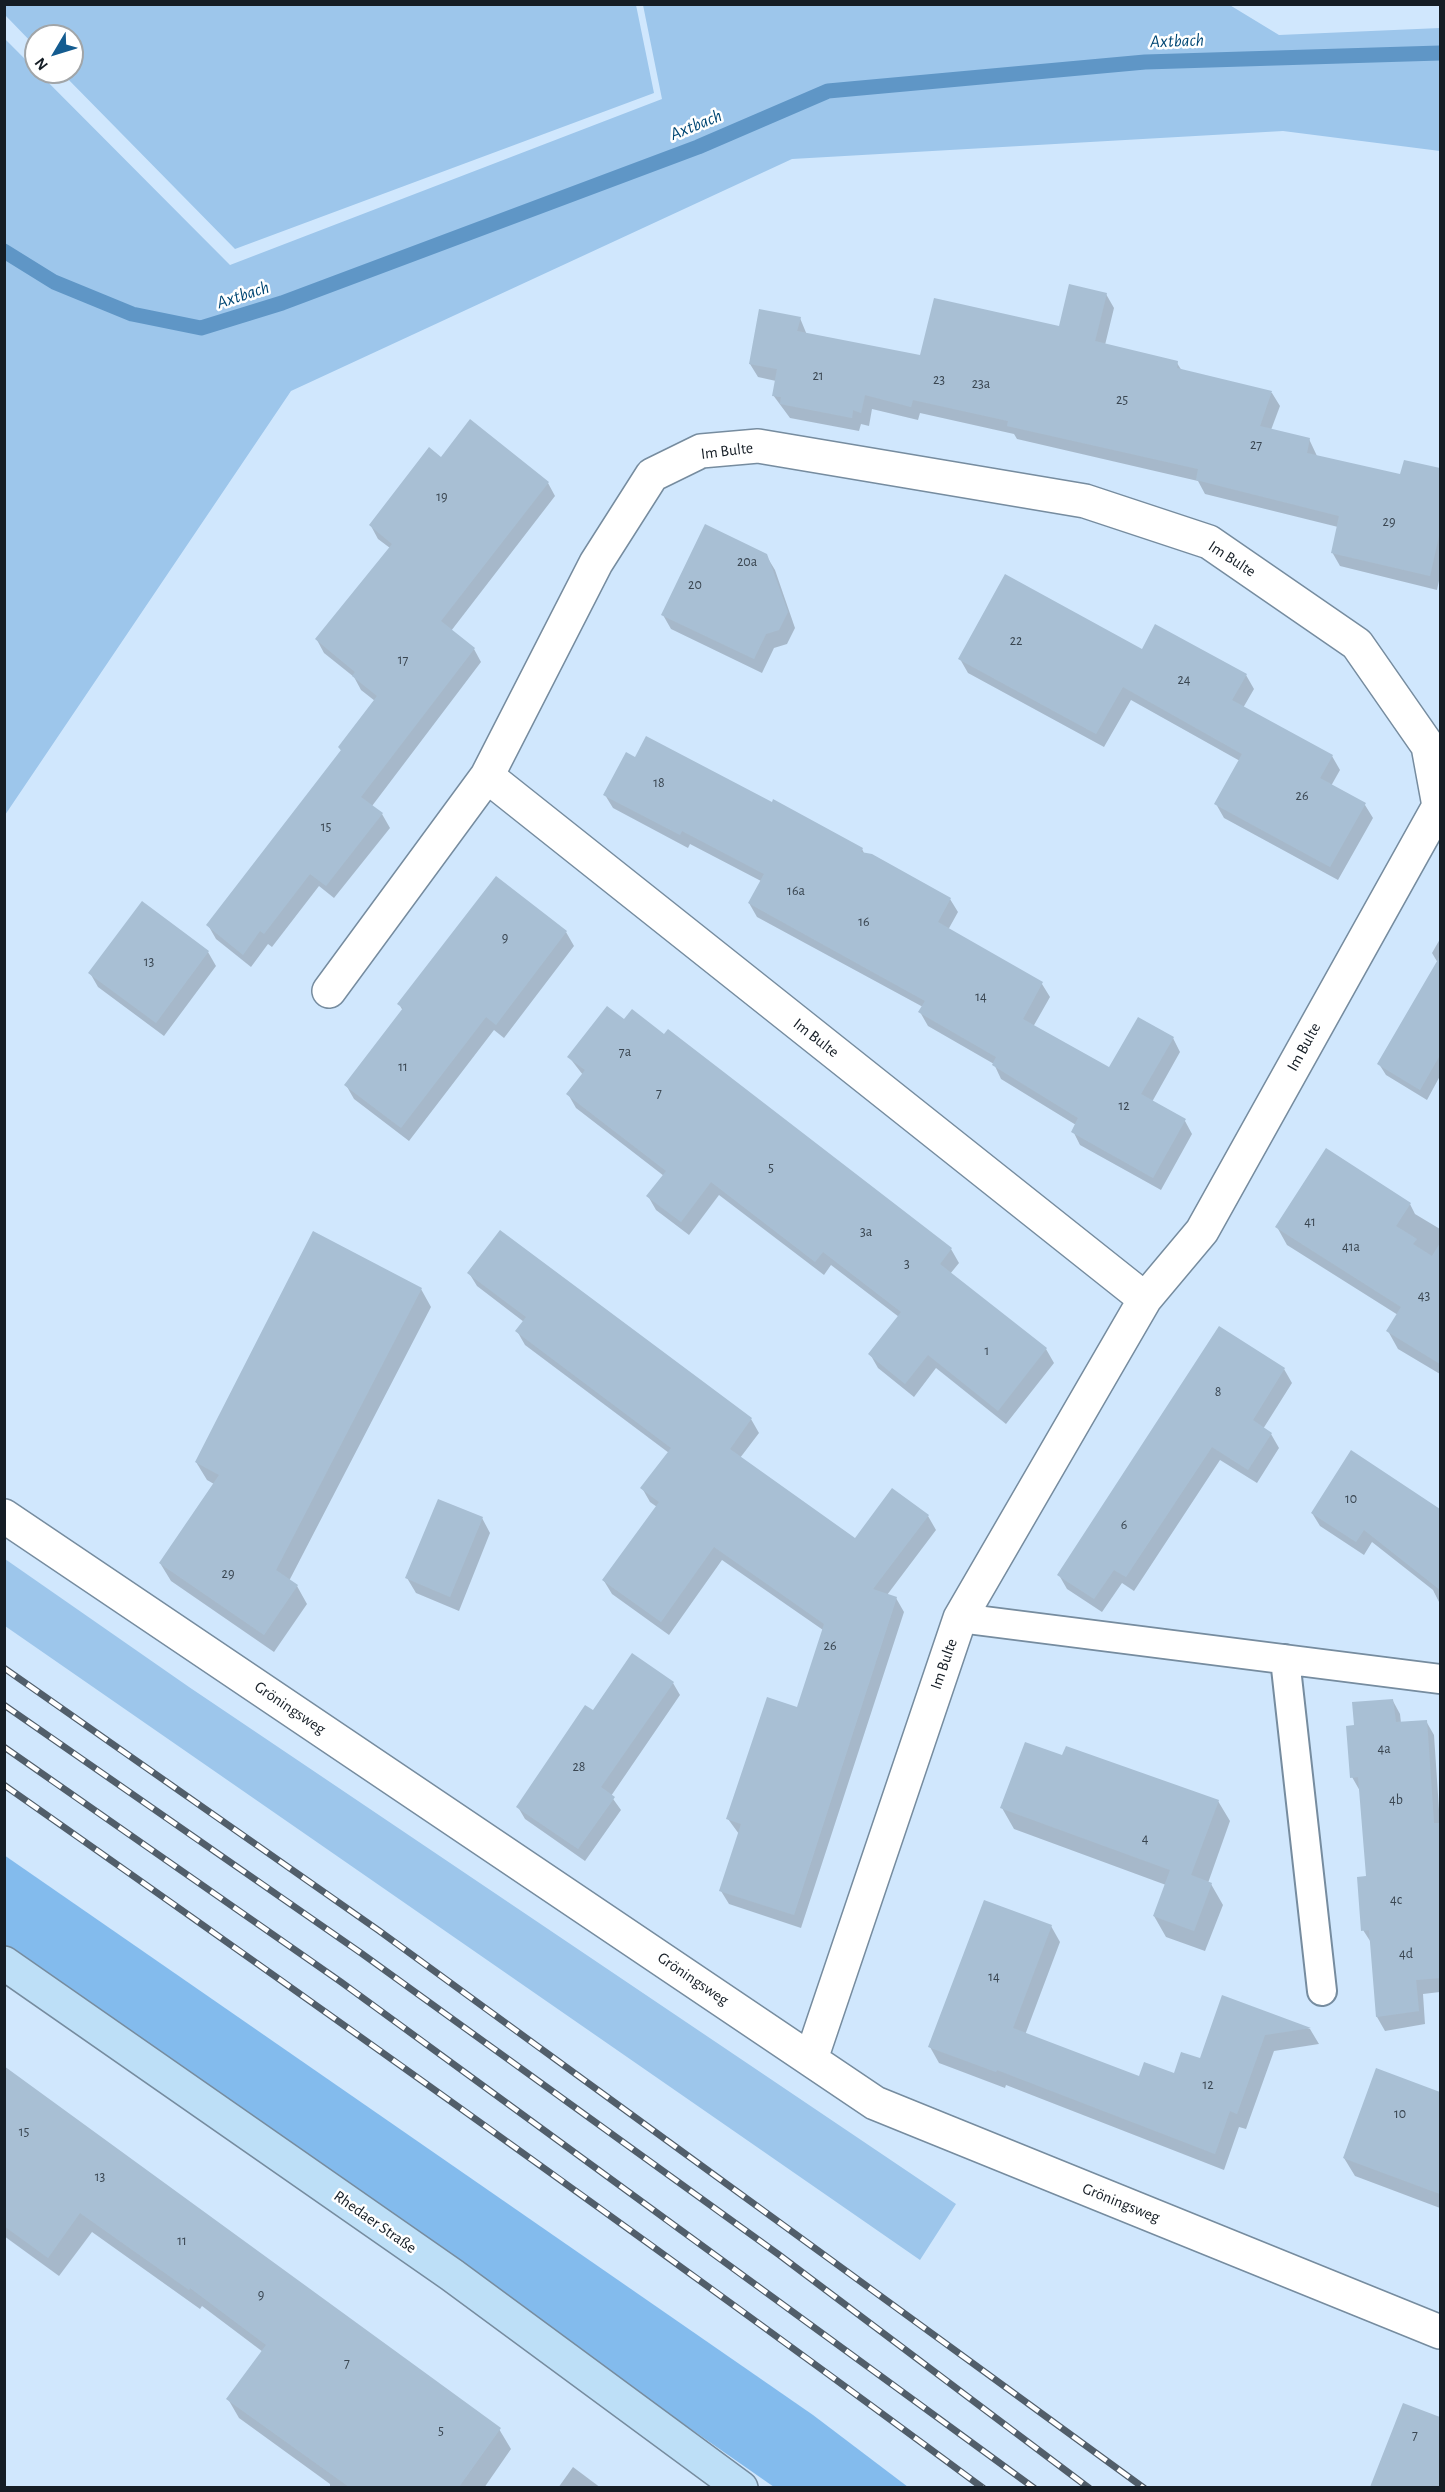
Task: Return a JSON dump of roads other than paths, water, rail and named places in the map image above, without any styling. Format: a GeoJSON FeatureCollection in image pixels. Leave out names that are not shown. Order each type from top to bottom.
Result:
{"type":"FeatureCollection","features":[{"type":"Feature","properties":{"kind":"street","name":"Im Bulte"},"geometry":{"type":"LineString","coordinates":[[328,991],[487,776],[596,563],[652,475],[701,451],[758,446],[1085,501],[1209,543],[1357,644],[1428,746],[1438,806],[1202,1231],[1146,1299],[960,1618],[812,2059]]}},
{"type":"Feature","properties":{"kind":"street","name":"Im Bulte"},"geometry":{"type":"LineString","coordinates":[[487,776],[1146,1299]]}},
{"type":"Feature","properties":{"kind":"street","name":"Gröningsweg"},"geometry":{"type":"LineString","coordinates":[[4,1516],[875,2103],[1440,2331]]}},
{"type":"Feature","properties":{"kind":"street","name":"Rhedaer Straße"},"geometry":{"type":"LineString","coordinates":[[4,1963],[452,2275],[741,2487]]}},
{"type":"Feature","properties":{"kind":"lane"},"geometry":{"type":"LineString","coordinates":[[960,1618],[1440,1678]]}},
{"type":"Feature","properties":{"kind":"lane"},"geometry":{"type":"LineString","coordinates":[[1285,1659],[1322,1991]]}},
{"type":"Feature","properties":{"kind":"waterway","name":"Axtbach"},"geometry":{"type":"LineString","coordinates":[[4,251],[54,282],[132,314],[201,328],[282,303],[698,147],[828,91],[1145,62],[1440,53]]}},
{"type":"Feature","properties":{"kind":"railway"},"geometry":{"type":"LineString","coordinates":[[4,1668],[378,1930],[1144,2488]]}},
{"type":"Feature","properties":{"kind":"railway"},"geometry":{"type":"LineString","coordinates":[[4,1705],[361,1953],[778,2254],[1089,2488]]}},
{"type":"Feature","properties":{"kind":"railway"},"geometry":{"type":"LineString","coordinates":[[4,1747],[341,1982],[1034,2488]]}},
{"type":"Feature","properties":{"kind":"railway"},"geometry":{"type":"LineString","coordinates":[[4,1785],[496,2134],[983,2488]]}}]}
